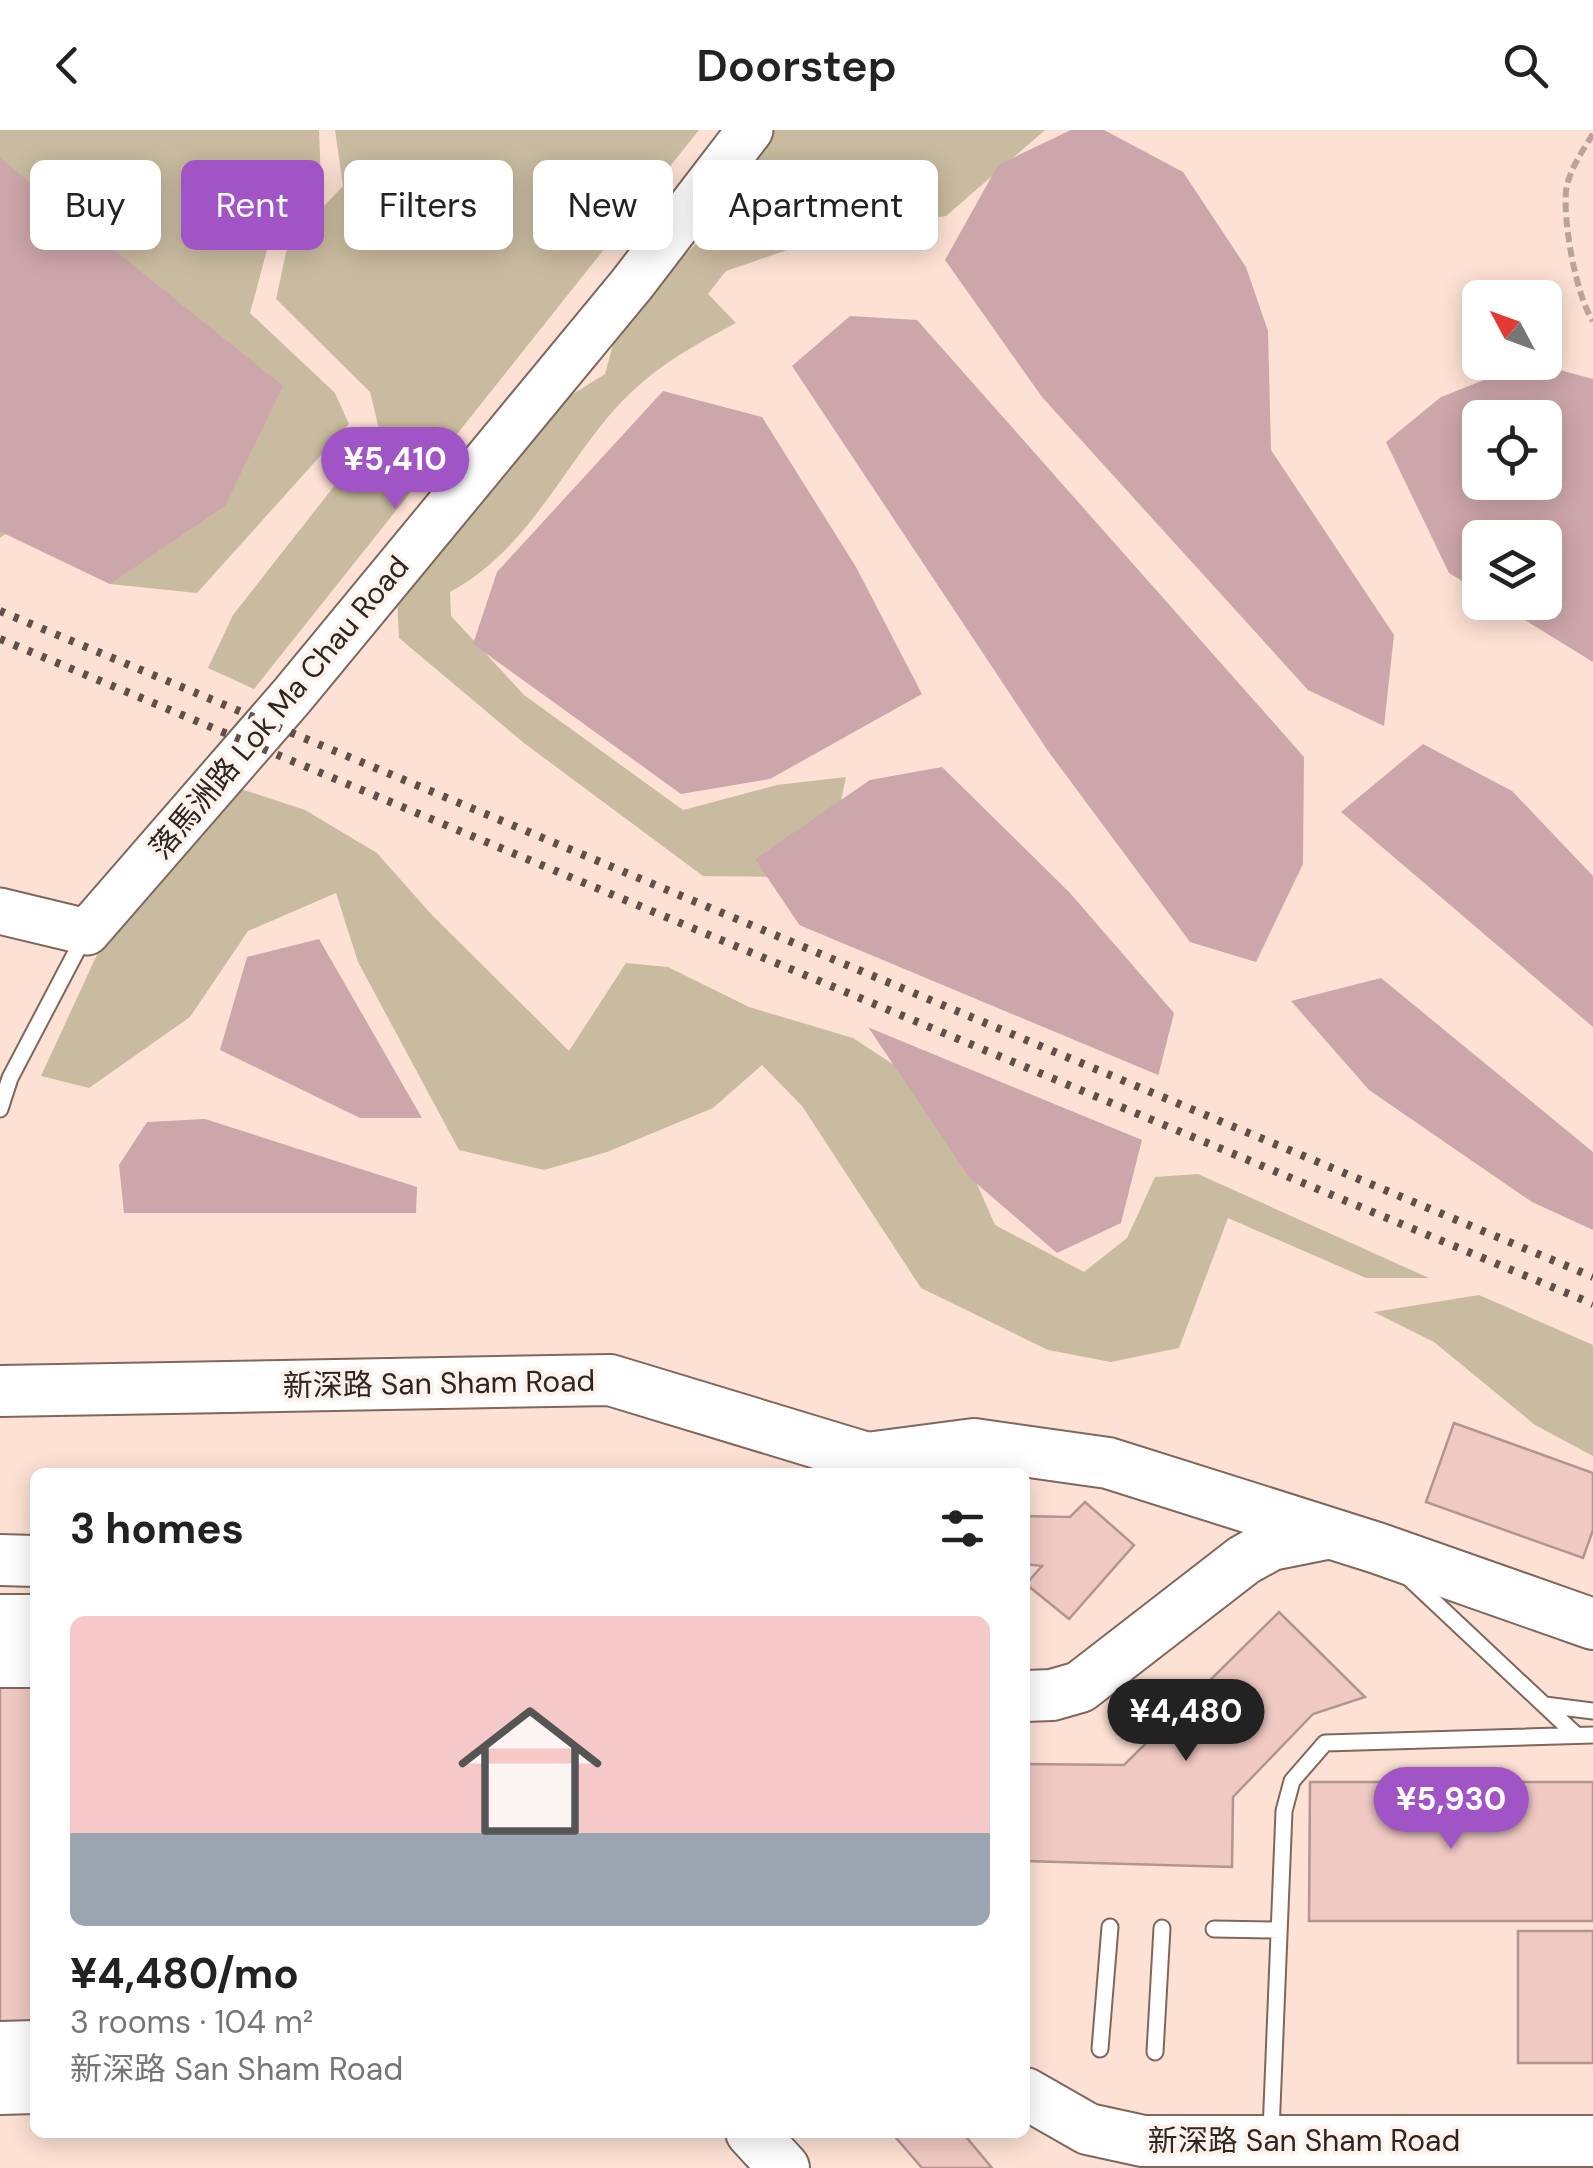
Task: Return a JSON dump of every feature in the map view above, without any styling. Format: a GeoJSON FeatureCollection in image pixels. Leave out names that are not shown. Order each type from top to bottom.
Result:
{"type":"FeatureCollection","features":[{"type":"Feature","properties":{"kind":"main road","name":"新深路 San Sham Road"},"geometry":{"type":"LineString","coordinates":[[0,1391],[610,1380],[856,1465],[974,1444],[1108,1463],[1377,1548],[1593,1624]]}},
{"type":"Feature","properties":{"kind":"main road","name":"新深路 San Sham Road"},"geometry":{"type":"LineString","coordinates":[[1030,1696],[1052,1695],[1080,1686],[1244,1560],[1271,1545],[1327,1534]]}},
{"type":"Feature","properties":{"kind":"main road"},"geometry":{"type":"LineString","coordinates":[[0,1560],[30,1561]]}},
{"type":"Feature","properties":{"kind":"main road"},"geometry":{"type":"LineString","coordinates":[[0,1620],[30,1620]]}},
{"type":"Feature","properties":{"kind":"main road"},"geometry":{"type":"LineString","coordinates":[[0,1662],[30,1662]]}},
{"type":"Feature","properties":{"kind":"main road"},"geometry":{"type":"LineString","coordinates":[[0,2047],[30,2046]]}},
{"type":"Feature","properties":{"kind":"main road"},"geometry":{"type":"LineString","coordinates":[[0,2089],[30,2088]]}},
{"type":"Feature","properties":{"kind":"main road","name":"新深路 San Sham Road"},"geometry":{"type":"LineString","coordinates":[[1030,2096],[1088,2129],[1143,2141],[1593,2141]]}},
{"type":"Feature","properties":{"kind":"main road"},"geometry":{"type":"LineString","coordinates":[[756,2138],[784,2168]]}},
{"type":"Feature","properties":{"kind":"street","name":"落馬洲路 Lok Ma Chau Road"},"geometry":{"type":"LineString","coordinates":[[87,932],[317,666],[632,284],[750,130]]}},
{"type":"Feature","properties":{"kind":"street"},"geometry":{"type":"LineString","coordinates":[[0,911],[87,932]]}},
{"type":"Feature","properties":{"kind":"lane"},"geometry":{"type":"LineString","coordinates":[[0,1109],[5,1077],[87,932]]}},
{"type":"Feature","properties":{"kind":"lane"},"geometry":{"type":"LineString","coordinates":[[1377,1548],[1575,1734]]}},
{"type":"Feature","properties":{"kind":"lane"},"geometry":{"type":"LineString","coordinates":[[1544,1706],[1593,1711]]}},
{"type":"Feature","properties":{"kind":"lane"},"geometry":{"type":"LineString","coordinates":[[1270,2141],[1284,1811],[1292,1781],[1325,1744],[1593,1734]]}},
{"type":"Feature","properties":{"kind":"lane"},"geometry":{"type":"LineString","coordinates":[[1100,2049],[1110,1927]]}},
{"type":"Feature","properties":{"kind":"lane"},"geometry":{"type":"LineString","coordinates":[[1154,2052],[1162,1928]]}},
{"type":"Feature","properties":{"kind":"lane"},"geometry":{"type":"LineString","coordinates":[[1214,1929],[1279,1930]]}},
{"type":"Feature","properties":{"kind":"path"},"geometry":{"type":"LineString","coordinates":[[1593,134],[1575,162],[1566,191],[1584,308],[1593,321]]}},
{"type":"Feature","properties":{"kind":"shaded area"},"geometry":{"type":"Polygon","coordinates":[[[0,130],[319,130],[320,160],[181,160],[181,250],[267,250],[250,313],[335,393],[349,424],[197,593],[110,584],[5,534],[0,538],[0,130]]]}},
{"type":"Feature","properties":{"kind":"shaded area"},"geometry":{"type":"Polygon","coordinates":[[[335,130],[699,130],[673,163],[533,160],[533,250],[603,250],[254,689],[208,668],[233,615],[379,429],[370,392],[276,299],[287,250],[324,250],[324,206],[343,186],[335,130]]]}},
{"type":"Feature","properties":{"kind":"shaded area"},"geometry":{"type":"Polygon","coordinates":[[[772,130],[1045,130],[946,216],[938,217],[938,160],[755,160],[772,130]]]}},
{"type":"Feature","properties":{"kind":"shaded area"},"geometry":{"type":"Polygon","coordinates":[[[1071,130],[1104,130],[1183,172],[1246,267],[1268,331],[1271,450],[1394,635],[1384,726],[1308,690],[1042,397],[945,260],[998,165],[1071,130]]]}},
{"type":"Feature","properties":{"kind":"shaded area"},"geometry":{"type":"Polygon","coordinates":[[[0,158],[30,182],[30,250],[114,250],[283,386],[225,506],[110,584],[0,531],[0,158]]]}},
{"type":"Feature","properties":{"kind":"shaded area"},"geometry":{"type":"Polygon","coordinates":[[[693,247],[693,250],[787,250],[726,271],[708,294],[736,323],[683,353],[637,387],[608,417],[519,536],[476,576],[450,592],[451,616],[524,695],[683,810],[777,785],[846,777],[833,838],[789,877],[703,876],[524,743],[399,638],[397,599],[552,407],[605,374],[618,326],[693,247]]]}},
{"type":"Feature","properties":{"kind":"shaded area"},"geometry":{"type":"Polygon","coordinates":[[[850,316],[917,320],[1304,757],[1303,864],[1256,962],[1190,942],[1048,751],[792,366],[850,316]]]}},
{"type":"Feature","properties":{"kind":"shaded area"},"geometry":{"type":"Polygon","coordinates":[[[1562,371],[1593,379],[1593,662],[1525,620],[1562,620],[1562,520],[1462,520],[1462,581],[1449,573],[1386,442],[1441,397],[1484,380],[1562,380],[1562,371]]]}},
{"type":"Feature","properties":{"kind":"shaded area"},"geometry":{"type":"Polygon","coordinates":[[[663,391],[762,417],[856,567],[922,694],[770,779],[681,794],[473,644],[497,572],[663,391]]]}},
{"type":"Feature","properties":{"kind":"shaded area"},"geometry":{"type":"Polygon","coordinates":[[[1423,744],[1512,791],[1593,876],[1593,1027],[1341,812],[1423,744]]]}},
{"type":"Feature","properties":{"kind":"shaded area"},"geometry":{"type":"Polygon","coordinates":[[[942,767],[1070,893],[1174,1013],[1121,1223],[1057,1253],[969,1177],[755,859],[870,780],[942,767]]]}},
{"type":"Feature","properties":{"kind":"shaded area"},"geometry":{"type":"Polygon","coordinates":[[[213,780],[305,810],[377,853],[431,914],[569,1051],[626,963],[668,967],[749,1007],[853,1038],[937,1093],[995,1225],[1084,1272],[1127,1238],[1155,1177],[1198,1174],[1429,1278],[1366,1278],[1228,1218],[1179,1348],[1111,1362],[1048,1350],[921,1288],[802,1106],[762,1065],[713,1108],[607,1152],[544,1170],[459,1150],[358,962],[336,893],[248,931],[190,1017],[89,1088],[41,1076],[148,844],[213,780]]]}},
{"type":"Feature","properties":{"kind":"shaded area"},"geometry":{"type":"Polygon","coordinates":[[[319,939],[422,1118],[360,1118],[220,1050],[247,957],[319,939]]]}},
{"type":"Feature","properties":{"kind":"shaded area"},"geometry":{"type":"Polygon","coordinates":[[[1381,978],[1593,1152],[1593,1230],[1532,1202],[1369,1090],[1291,1001],[1381,978]]]}},
{"type":"Feature","properties":{"kind":"shaded area"},"geometry":{"type":"Polygon","coordinates":[[[205,1119],[417,1187],[416,1213],[124,1213],[119,1165],[147,1122],[205,1119]]]}},
{"type":"Feature","properties":{"kind":"shaded area"},"geometry":{"type":"Polygon","coordinates":[[[1479,1295],[1593,1345],[1593,1456],[1535,1425],[1434,1342],[1374,1312],[1479,1295]]]}},
{"type":"Feature","properties":{"kind":"pier"},"geometry":{"type":"Polygon","coordinates":[[[792,922],[1163,1077],[1147,1142],[860,1024],[792,922]]]}},
{"type":"Feature","properties":{"kind":"building"},"geometry":{"type":"Polygon","coordinates":[[[1454,1423],[1593,1473],[1593,1530],[1583,1558],[1426,1502],[1454,1423]]]}},
{"type":"Feature","properties":{"kind":"building"},"geometry":{"type":"Polygon","coordinates":[[[1085,1502],[1134,1545],[1069,1619],[1030,1587],[1030,1580],[1042,1566],[1030,1565],[1030,1516],[1070,1517],[1085,1502]]]}},
{"type":"Feature","properties":{"kind":"building"},"geometry":{"type":"Polygon","coordinates":[[[1279,1612],[1365,1697],[1313,1714],[1233,1797],[1232,1867],[1030,1861],[1030,1764],[1124,1765],[1279,1612]]]}},
{"type":"Feature","properties":{"kind":"building"},"geometry":{"type":"Polygon","coordinates":[[[0,1674],[30,1674],[30,2022],[0,2022],[0,1674]]]}},
{"type":"Feature","properties":{"kind":"building"},"geometry":{"type":"Polygon","coordinates":[[[1310,1782],[1593,1782],[1593,1921],[1309,1921],[1310,1782]]]}},
{"type":"Feature","properties":{"kind":"building"},"geometry":{"type":"Polygon","coordinates":[[[1518,1931],[1593,1931],[1593,2063],[1518,2063],[1518,1931]]]}},
{"type":"Feature","properties":{"kind":"building"},"geometry":{"type":"Polygon","coordinates":[[[896,2138],[967,2138],[992,2168],[922,2168],[896,2138]]]}},
{"type":"Feature","properties":{"kind":"railway"},"geometry":{"type":"LineString","coordinates":[[0,611],[1593,1277]]}},
{"type":"Feature","properties":{"kind":"railway"},"geometry":{"type":"LineString","coordinates":[[0,639],[1593,1304]]}}]}
